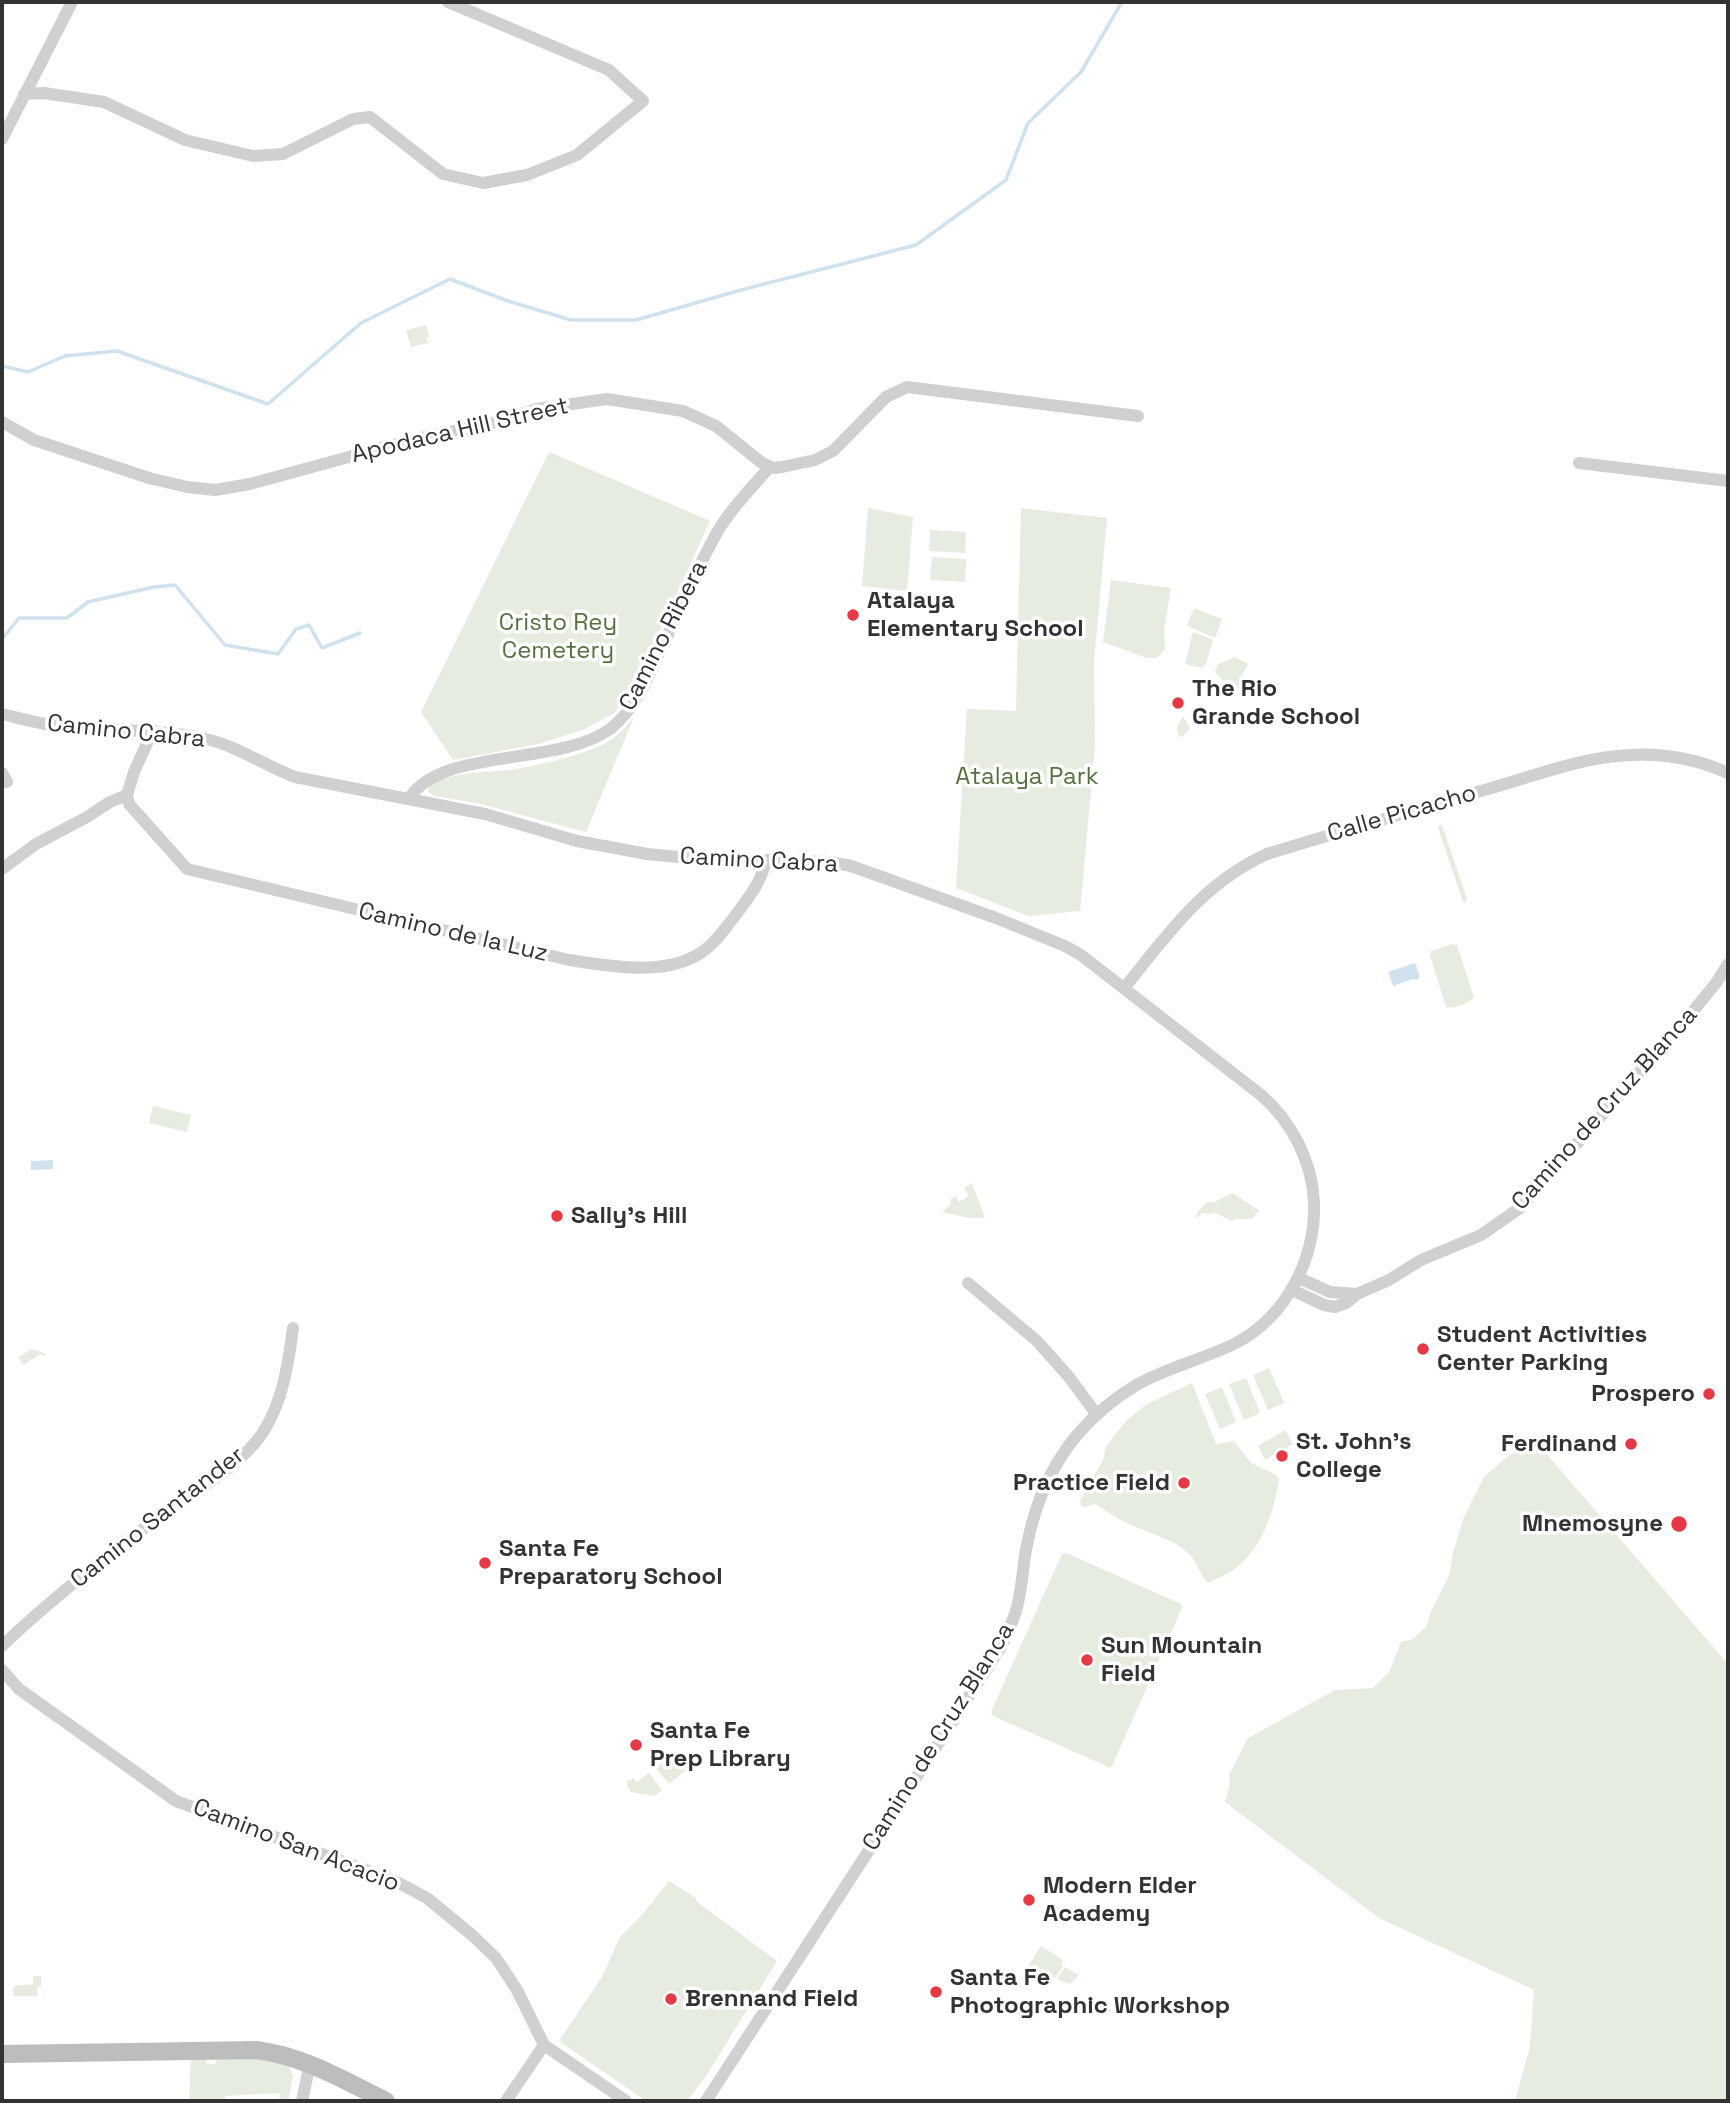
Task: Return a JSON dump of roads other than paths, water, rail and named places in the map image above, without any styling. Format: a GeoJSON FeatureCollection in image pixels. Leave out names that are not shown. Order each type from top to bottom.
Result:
{"type":"FeatureCollection","features":[{"type":"Feature","properties":{"kind":"street"},"geometry":{"type":"LineString","coordinates":[[2,139],[72,2]]}},
{"type":"Feature","properties":{"kind":"street"},"geometry":{"type":"LineString","coordinates":[[24,94],[44,93],[104,103],[185,140],[253,156],[283,153],[353,119],[370,117],[443,174],[483,183],[527,175],[576,155],[643,101],[609,70],[448,2]]}},
{"type":"Feature","properties":{"kind":"street"},"geometry":{"type":"LineString","coordinates":[[770,467],[782,467],[825,456],[842,443],[886,397],[907,387],[1138,416]]}},
{"type":"Feature","properties":{"kind":"street","name":"Apodaca Hill Street"},"geometry":{"type":"LineString","coordinates":[[2,422],[34,440],[149,478],[187,488],[215,490],[250,484],[411,440],[496,422],[537,409],[607,399],[683,411],[716,426],[770,467]]}},
{"type":"Feature","properties":{"kind":"street"},"geometry":{"type":"LineString","coordinates":[[1579,463],[1728,481]]}},
{"type":"Feature","properties":{"kind":"street","name":"Camino Ribera"},"geometry":{"type":"LineString","coordinates":[[408,799],[426,779],[454,768],[533,755],[592,738],[609,730],[622,718],[641,692],[720,526],[770,467]]}},
{"type":"Feature","properties":{"kind":"street","name":"Camino Cabra"},"geometry":{"type":"LineString","coordinates":[[2,714],[66,728],[153,730],[205,739],[228,745],[295,778],[485,814],[577,841],[647,854],[689,858],[830,862],[888,878],[1065,946],[1099,967],[1276,1108],[1298,1142],[1313,1191],[1312,1236],[1295,1284]]}},
{"type":"Feature","properties":{"kind":"street"},"geometry":{"type":"LineString","coordinates":[[2,869],[36,844],[127,795],[153,730]]}},
{"type":"Feature","properties":{"kind":"street","name":"Calle Picacho"},"geometry":{"type":"LineString","coordinates":[[1125,987],[1165,937],[1210,889],[1248,863],[1267,855],[1554,770],[1605,758],[1628,755],[1673,756],[1703,763],[1728,773]]}},
{"type":"Feature","properties":{"kind":"street","name":"Camino de la Luz"},"geometry":{"type":"LineString","coordinates":[[127,795],[129,804],[187,869],[597,965],[641,968],[680,963],[703,952],[757,887],[763,877],[766,860]]}},
{"type":"Feature","properties":{"kind":"street","name":"Camino de Cruz Blanca"},"geometry":{"type":"LineString","coordinates":[[706,2101],[1001,1647],[1014,1618],[1027,1543],[1040,1498],[1057,1464],[1078,1435],[1097,1415],[1137,1385],[1245,1337],[1270,1317],[1295,1284],[1324,1305],[1335,1307],[1435,1253],[1481,1235],[1520,1208],[1689,1016],[1728,964]]}},
{"type":"Feature","properties":{"kind":"street"},"geometry":{"type":"LineString","coordinates":[[968,1283],[1037,1341],[1069,1377],[1097,1415]]}},
{"type":"Feature","properties":{"kind":"street","name":"Camino Santander"},"geometry":{"type":"LineString","coordinates":[[2,1646],[57,1597],[142,1529],[240,1457],[255,1442],[274,1410],[290,1353],[293,1328]]}},
{"type":"Feature","properties":{"kind":"street","name":"Camino San Acacio"},"geometry":{"type":"LineString","coordinates":[[2,1670],[19,1689],[176,1801],[393,1880],[427,1898],[496,1958],[517,1990],[544,2045],[626,2101]]}},
{"type":"Feature","properties":{"kind":"street"},"geometry":{"type":"LineString","coordinates":[[506,2101],[544,2045]]}},
{"type":"Feature","properties":{"kind":"street"},"geometry":{"type":"LineString","coordinates":[[2,2053],[256,2050],[279,2053],[310,2063],[386,2101]]}},
{"type":"Feature","properties":{"kind":"street"},"geometry":{"type":"LineString","coordinates":[[302,2101],[310,2063]]}},
{"type":"Feature","properties":{"kind":"water"},"geometry":{"type":"Polygon","coordinates":[[[1415,963],[1420,977],[1393,986],[1388,972],[1415,963]]]}},
{"type":"Feature","properties":{"kind":"water"},"geometry":{"type":"Polygon","coordinates":[[[53,1160],[53,1169],[31,1170],[31,1161],[53,1160]]]}},
{"type":"Feature","properties":{"kind":"waterway"},"geometry":{"type":"LineString","coordinates":[[2,366],[28,372],[65,356],[117,351],[268,404],[361,323],[450,279],[508,301],[571,320],[636,320],[916,245],[1006,180],[1028,123],[1081,72],[1122,2]]}},
{"type":"Feature","properties":{"kind":"waterway"},"geometry":{"type":"LineString","coordinates":[[2,639],[19,618],[67,618],[88,602],[175,585],[225,645],[278,654],[296,629],[309,625],[322,648],[360,633]]}},
{"type":"Feature","properties":{"kind":"place","name":"Atalaya Elementary School"},"geometry":{"type":"Point","coordinates":[853,615]}},
{"type":"Feature","properties":{"kind":"place","name":"The Rio Grande School"},"geometry":{"type":"Point","coordinates":[1178,703]}},
{"type":"Feature","properties":{"kind":"place","name":"Sally's Hill"},"geometry":{"type":"Point","coordinates":[557,1216]}},
{"type":"Feature","properties":{"kind":"place","name":"Student Activities Center Parking"},"geometry":{"type":"Point","coordinates":[1423,1349]}},
{"type":"Feature","properties":{"kind":"place","name":"Prospero"},"geometry":{"type":"Point","coordinates":[1709,1394]}},
{"type":"Feature","properties":{"kind":"place","name":"Ferdinand"},"geometry":{"type":"Point","coordinates":[1631,1444]}},
{"type":"Feature","properties":{"kind":"place","name":"St. John's College"},"geometry":{"type":"Point","coordinates":[1282,1456]}},
{"type":"Feature","properties":{"kind":"place","name":"Practice Field"},"geometry":{"type":"Point","coordinates":[1184,1483]}},
{"type":"Feature","properties":{"kind":"place","name":"Mnemosyne"},"geometry":{"type":"Point","coordinates":[1679,1524]}},
{"type":"Feature","properties":{"kind":"place","name":"Santa Fe Preparatory School"},"geometry":{"type":"Point","coordinates":[485,1563]}},
{"type":"Feature","properties":{"kind":"place","name":"Sun Mountain Field"},"geometry":{"type":"Point","coordinates":[1087,1660]}},
{"type":"Feature","properties":{"kind":"place","name":"Santa Fe Prep Library"},"geometry":{"type":"Point","coordinates":[636,1745]}},
{"type":"Feature","properties":{"kind":"place","name":"Modern Elder Academy"},"geometry":{"type":"Point","coordinates":[1029,1900]}},
{"type":"Feature","properties":{"kind":"place","name":"Santa Fe Photographic Workshop"},"geometry":{"type":"Point","coordinates":[936,1992]}},
{"type":"Feature","properties":{"kind":"place","name":"Brennand Field"},"geometry":{"type":"Point","coordinates":[671,1999]}},
{"type":"Feature","properties":{"kind":"park label","name":"Cristo Rey Cemetery"},"geometry":{"type":"Point","coordinates":[558,637]}},
{"type":"Feature","properties":{"kind":"park label","name":"Atalaya Park"},"geometry":{"type":"Point","coordinates":[1027,777]}}]}
